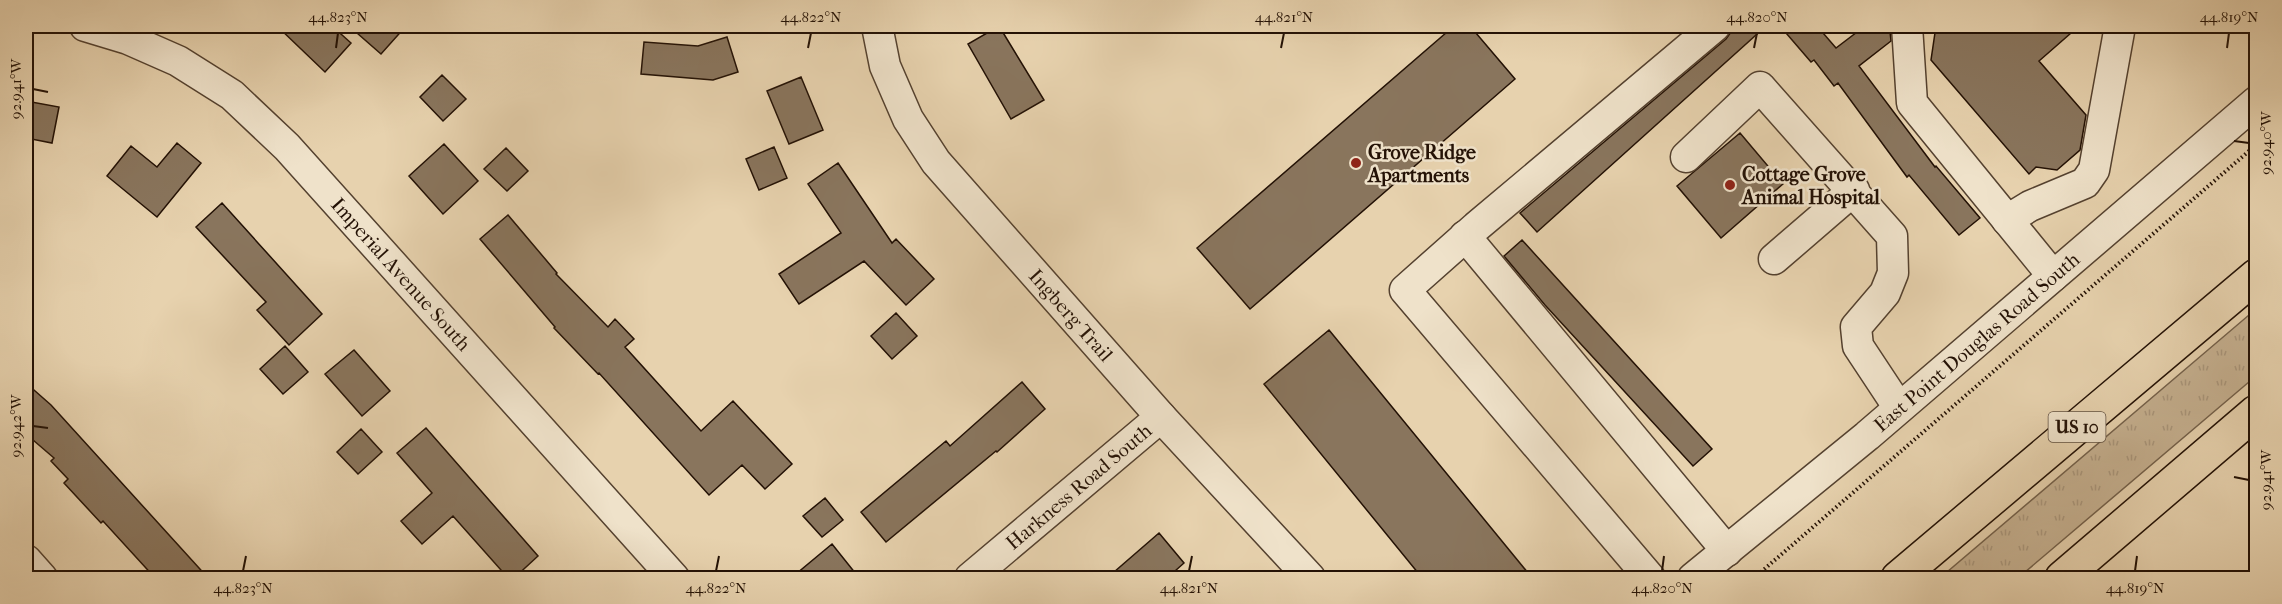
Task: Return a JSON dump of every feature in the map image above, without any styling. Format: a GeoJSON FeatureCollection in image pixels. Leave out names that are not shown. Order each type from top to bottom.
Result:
{"type":"FeatureCollection","features":[{"type":"Feature","properties":{"kind":"highway","name":"US 10"},"geometry":{"type":"LineString","coordinates":[[1898,579],[2256,276]]}},
{"type":"Feature","properties":{"kind":"highway"},"geometry":{"type":"LineString","coordinates":[[2062,579],[2256,412]]}},
{"type":"Feature","properties":{"kind":"street","name":"Imperial Avenue South"},"geometry":{"type":"LineString","coordinates":[[85,26],[128,39],[178,61],[232,95],[287,147],[674,579]]}},
{"type":"Feature","properties":{"kind":"street","name":"Ingberg Trail"},"geometry":{"type":"LineString","coordinates":[[877,26],[885,66],[908,119],[936,162],[1161,417],[1310,579]]}},
{"type":"Feature","properties":{"kind":"street"},"geometry":{"type":"LineString","coordinates":[[1650,579],[1405,290],[1465,236],[1715,26]]}},
{"type":"Feature","properties":{"kind":"street"},"geometry":{"type":"LineString","coordinates":[[1906,26],[1912,104],[2053,276]]}},
{"type":"Feature","properties":{"kind":"street"},"geometry":{"type":"LineString","coordinates":[[2007,220],[2030,206],[2085,183],[2094,170],[2120,26]]}},
{"type":"Feature","properties":{"kind":"street"},"geometry":{"type":"LineString","coordinates":[[1686,158],[1760,87],[1854,190],[1892,236],[1893,273],[1885,293],[1856,327],[1858,346],[1899,408]]}},
{"type":"Feature","properties":{"kind":"street","name":"East Point Douglas Road South"},"geometry":{"type":"LineString","coordinates":[[1693,579],[1899,408],[2256,102]]}},
{"type":"Feature","properties":{"kind":"street"},"geometry":{"type":"LineString","coordinates":[[1774,259],[1854,190]]}},
{"type":"Feature","properties":{"kind":"street"},"geometry":{"type":"LineString","coordinates":[[1465,236],[1727,551]]}},
{"type":"Feature","properties":{"kind":"street","name":"Harkness Road South"},"geometry":{"type":"LineString","coordinates":[[970,579],[1161,417]]}},
{"type":"Feature","properties":{"kind":"street"},"geometry":{"type":"LineString","coordinates":[[26,560],[42,579]]}},
{"type":"Feature","properties":{"kind":"path"},"geometry":{"type":"LineString","coordinates":[[1754,579],[2256,145]]}},
{"type":"Feature","properties":{"kind":"green space"},"geometry":{"type":"Polygon","coordinates":[[[2256,309],[2256,376],[2018,578],[1940,578],[2256,309]]]}},
{"type":"Feature","properties":{"kind":"building"},"geometry":{"type":"Polygon","coordinates":[[[277,26],[332,26],[351,43],[325,72],[277,26]]]}},
{"type":"Feature","properties":{"kind":"building"},"geometry":{"type":"Polygon","coordinates":[[[349,26],[406,26],[381,54],[349,26]]]}},
{"type":"Feature","properties":{"kind":"building"},"geometry":{"type":"Polygon","coordinates":[[[999,26],[1044,100],[1011,119],[968,44],[999,26]]]}},
{"type":"Feature","properties":{"kind":"building","name":"Grove Ridge Apartments"},"geometry":{"type":"Polygon","coordinates":[[[1454,26],[1470,26],[1515,79],[1250,309],[1197,248],[1454,26]]]}},
{"type":"Feature","properties":{"kind":"building"},"geometry":{"type":"Polygon","coordinates":[[[1732,26],[1766,26],[1537,232],[1520,213],[1726,39],[1732,26]]]}},
{"type":"Feature","properties":{"kind":"building"},"geometry":{"type":"Polygon","coordinates":[[[1780,26],[1817,26],[1836,48],[1865,26],[1885,26],[1890,32],[1891,41],[1859,66],[1935,167],[1980,218],[1959,235],[1909,175],[1907,177],[1838,83],[1834,86],[1814,60],[1811,62],[1780,26]]]}},
{"type":"Feature","properties":{"kind":"building"},"geometry":{"type":"Polygon","coordinates":[[[1936,26],[2079,26],[2039,61],[2086,115],[2080,150],[2057,170],[2036,167],[2029,174],[1931,60],[1936,26]]]}},
{"type":"Feature","properties":{"kind":"building"},"geometry":{"type":"Polygon","coordinates":[[[727,37],[738,72],[713,80],[641,74],[644,42],[698,46],[727,37]]]}},
{"type":"Feature","properties":{"kind":"building"},"geometry":{"type":"Polygon","coordinates":[[[442,75],[466,99],[443,121],[420,97],[442,75]]]}},
{"type":"Feature","properties":{"kind":"building"},"geometry":{"type":"Polygon","coordinates":[[[801,77],[823,130],[789,144],[767,91],[801,77]]]}},
{"type":"Feature","properties":{"kind":"building"},"geometry":{"type":"Polygon","coordinates":[[[26,101],[59,107],[52,143],[26,138],[26,101]]]}},
{"type":"Feature","properties":{"kind":"building","name":"Cottage Grove Animal Hospital"},"geometry":{"type":"Polygon","coordinates":[[[1740,133],[1783,184],[1721,238],[1677,186],[1740,133]]]}},
{"type":"Feature","properties":{"kind":"building"},"geometry":{"type":"Polygon","coordinates":[[[177,143],[201,163],[157,217],[107,176],[131,146],[157,167],[177,143]]]}},
{"type":"Feature","properties":{"kind":"building"},"geometry":{"type":"Polygon","coordinates":[[[444,144],[478,181],[443,214],[409,176],[444,144]]]}},
{"type":"Feature","properties":{"kind":"building"},"geometry":{"type":"Polygon","coordinates":[[[774,147],[787,178],[759,190],[746,159],[774,147]]]}},
{"type":"Feature","properties":{"kind":"building"},"geometry":{"type":"Polygon","coordinates":[[[506,148],[528,171],[507,191],[484,169],[506,148]]]}},
{"type":"Feature","properties":{"kind":"building"},"geometry":{"type":"Polygon","coordinates":[[[838,163],[892,243],[896,239],[934,279],[906,305],[864,261],[799,304],[779,274],[841,233],[808,184],[838,163]]]}},
{"type":"Feature","properties":{"kind":"building"},"geometry":{"type":"Polygon","coordinates":[[[222,203],[322,314],[289,345],[257,310],[266,302],[196,227],[222,203]]]}},
{"type":"Feature","properties":{"kind":"building"},"geometry":{"type":"Polygon","coordinates":[[[508,215],[556,274],[608,327],[615,319],[634,339],[625,347],[701,431],[733,401],[792,464],[765,489],[742,465],[709,495],[599,373],[554,328],[480,239],[508,215]]]}},
{"type":"Feature","properties":{"kind":"building"},"geometry":{"type":"Polygon","coordinates":[[[1522,240],[1712,449],[1693,466],[1545,305],[1504,256],[1522,240]]]}},
{"type":"Feature","properties":{"kind":"building"},"geometry":{"type":"Polygon","coordinates":[[[896,313],[917,336],[892,359],[871,336],[896,313]]]}},
{"type":"Feature","properties":{"kind":"building"},"geometry":{"type":"Polygon","coordinates":[[[1329,330],[1533,579],[1423,579],[1264,384],[1329,330]]]}},
{"type":"Feature","properties":{"kind":"building"},"geometry":{"type":"Polygon","coordinates":[[[285,346],[308,372],[283,394],[260,369],[285,346]]]}},
{"type":"Feature","properties":{"kind":"building"},"geometry":{"type":"Polygon","coordinates":[[[354,350],[390,391],[362,416],[325,374],[354,350]]]}},
{"type":"Feature","properties":{"kind":"building"},"geometry":{"type":"Polygon","coordinates":[[[1022,382],[1045,409],[997,452],[886,542],[861,512],[946,441],[950,446],[1022,382]]]}},
{"type":"Feature","properties":{"kind":"building"},"geometry":{"type":"Polygon","coordinates":[[[26,383],[51,405],[209,579],[156,579],[103,521],[101,523],[64,483],[68,479],[51,461],[54,458],[26,434],[26,383]]]}},
{"type":"Feature","properties":{"kind":"building"},"geometry":{"type":"Polygon","coordinates":[[[426,428],[538,556],[513,579],[509,579],[453,516],[422,544],[401,521],[432,493],[397,453],[426,428]]]}},
{"type":"Feature","properties":{"kind":"building"},"geometry":{"type":"Polygon","coordinates":[[[361,429],[382,452],[358,474],[337,452],[361,429]]]}},
{"type":"Feature","properties":{"kind":"building"},"geometry":{"type":"Polygon","coordinates":[[[825,498],[843,520],[822,537],[803,516],[825,498]]]}},
{"type":"Feature","properties":{"kind":"building"},"geometry":{"type":"Polygon","coordinates":[[[1159,533],[1184,563],[1166,579],[1106,579],[1159,533]]]}},
{"type":"Feature","properties":{"kind":"building"},"geometry":{"type":"Polygon","coordinates":[[[832,544],[860,579],[790,579],[832,544]]]}},
{"type":"Feature","properties":{"kind":"place","name":"Grove Ridge Apartments"},"geometry":{"type":"Point","coordinates":[1356,163]}},
{"type":"Feature","properties":{"kind":"place","name":"Cottage Grove Animal Hospital"},"geometry":{"type":"Point","coordinates":[1730,185]}}]}
